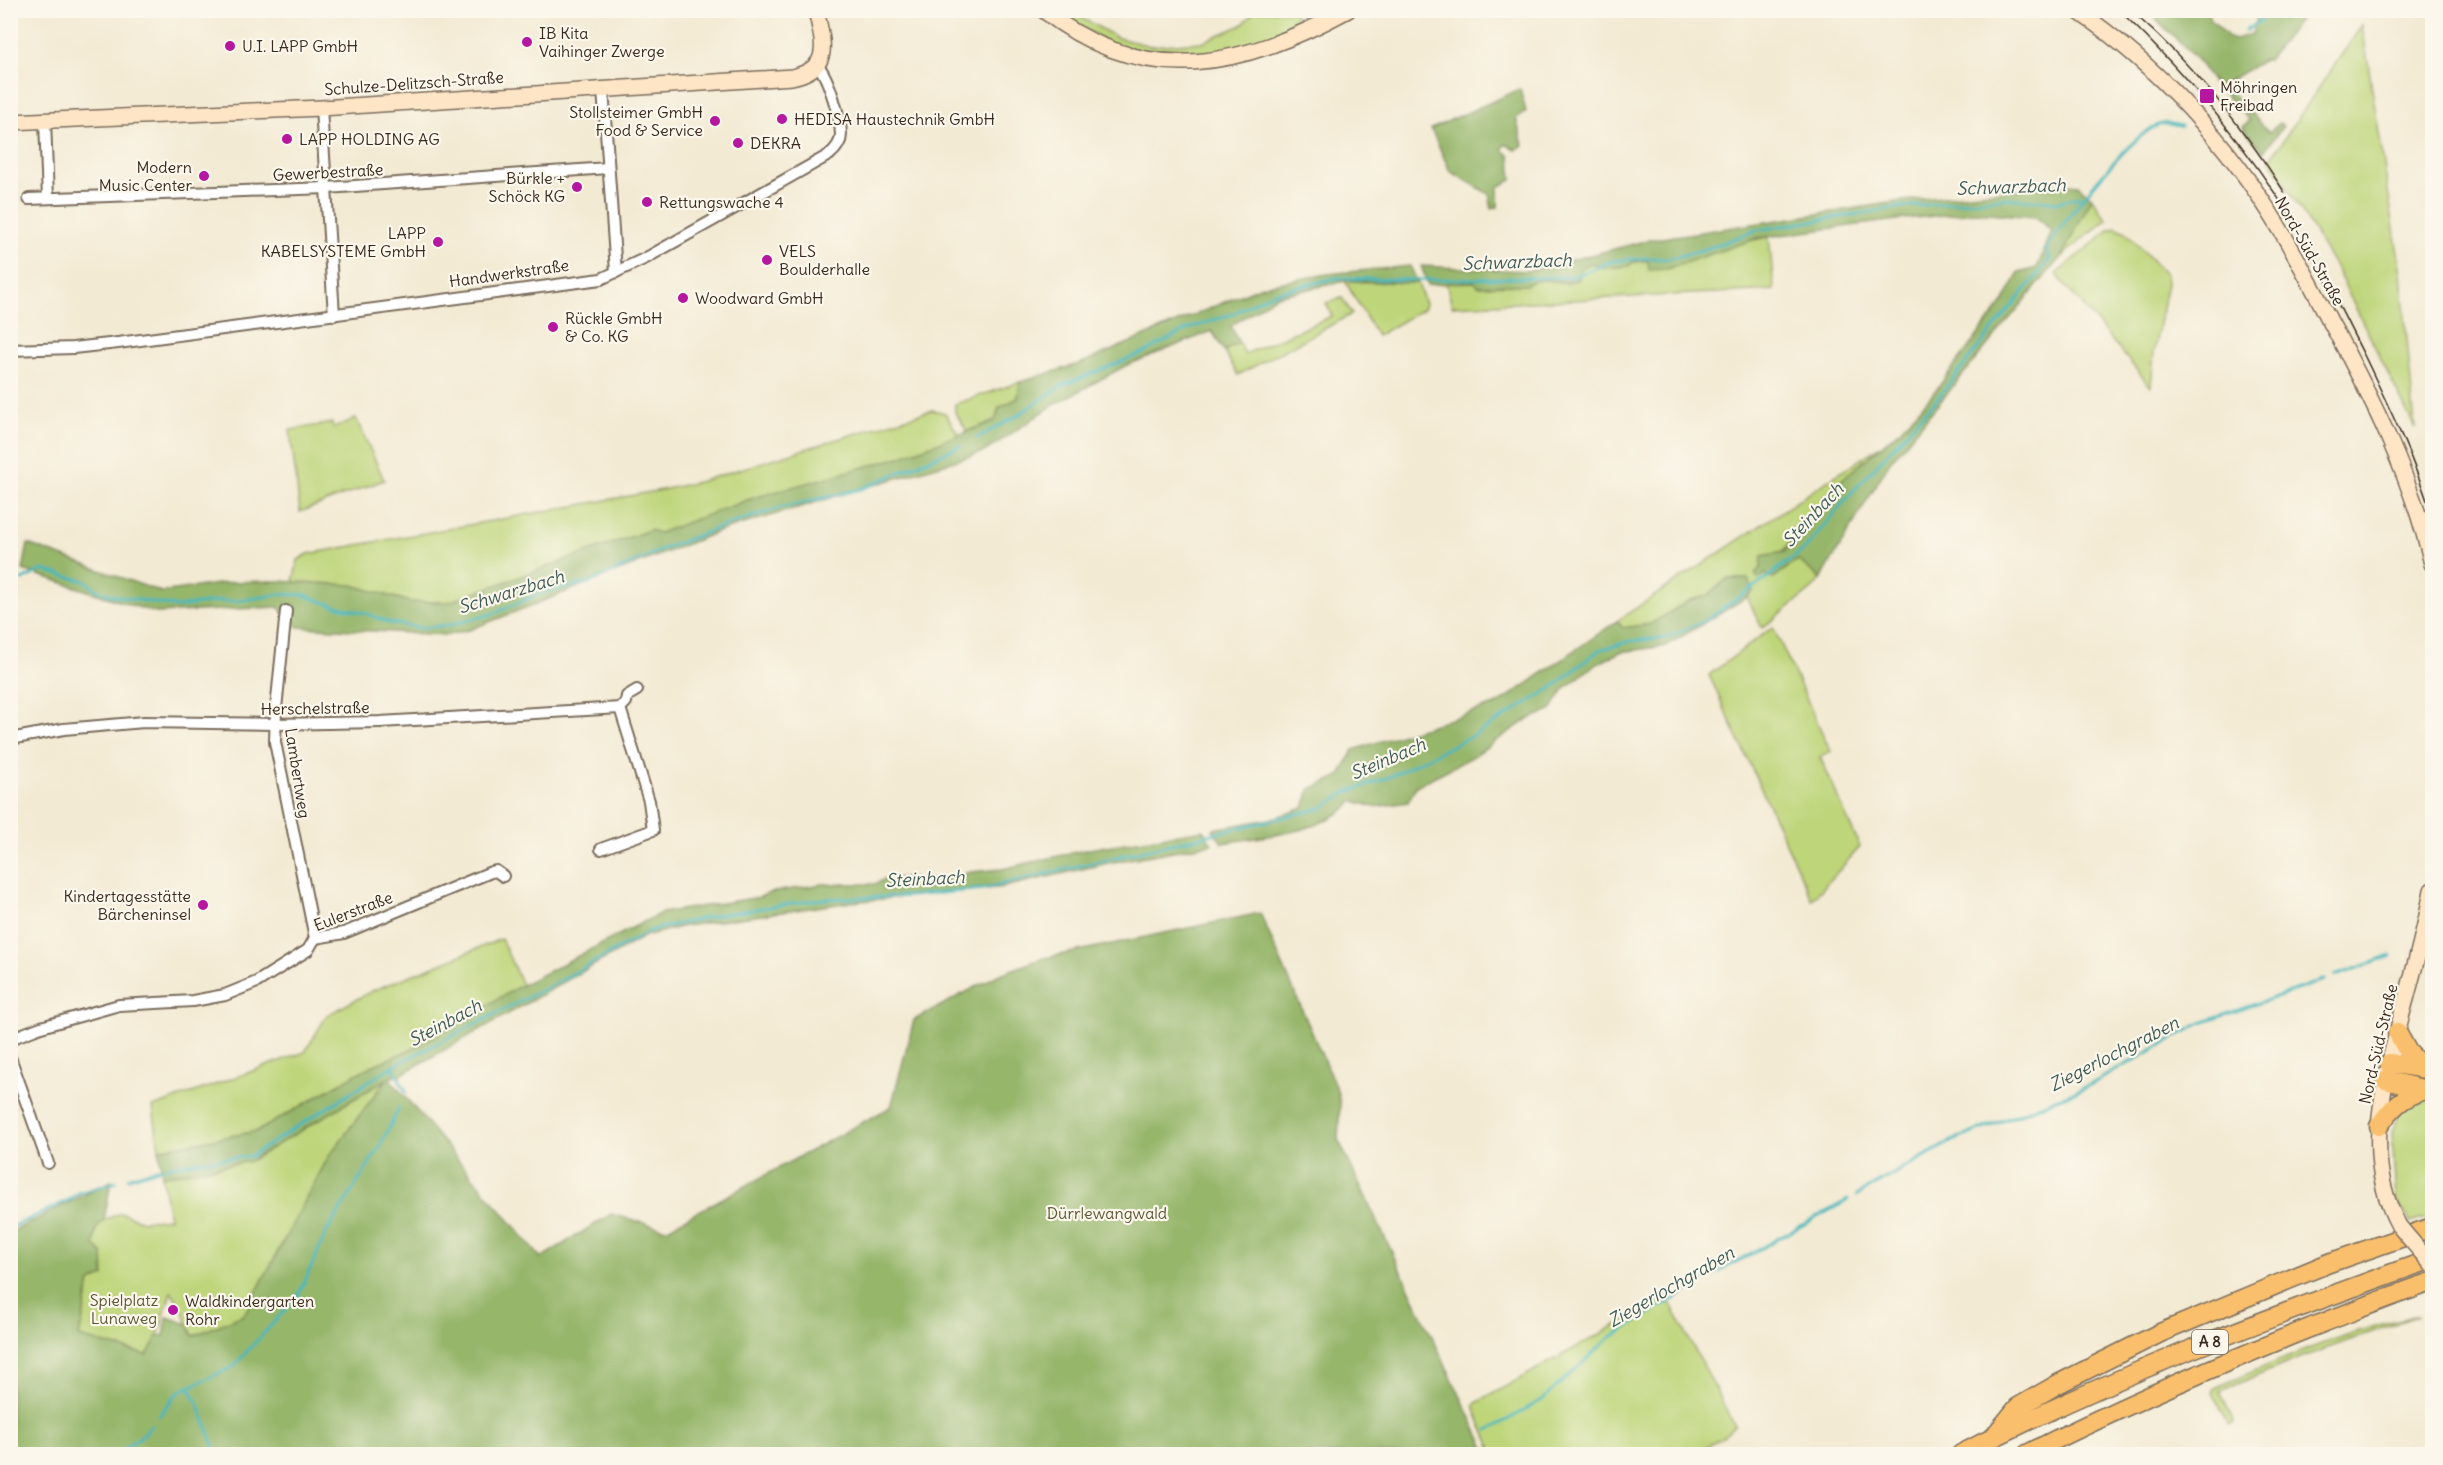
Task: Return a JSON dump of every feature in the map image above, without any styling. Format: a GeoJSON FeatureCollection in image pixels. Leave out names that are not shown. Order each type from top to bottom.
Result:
{"type":"FeatureCollection","features":[{"type":"Feature","properties":{"kind":"highway"},"geometry":{"type":"LineString","coordinates":[[2393,1062],[2397,1032]]}},
{"type":"Feature","properties":{"kind":"highway"},"geometry":{"type":"LineString","coordinates":[[2393,1062],[2427,1069]]}},
{"type":"Feature","properties":{"kind":"highway"},"geometry":{"type":"LineString","coordinates":[[2393,1062],[2429,1090]]}},
{"type":"Feature","properties":{"kind":"highway"},"geometry":{"type":"LineString","coordinates":[[2379,1126],[2398,1102],[2407,1096],[2429,1090]]}},
{"type":"Feature","properties":{"kind":"highway","name":"A 8"},"geometry":{"type":"LineString","coordinates":[[1993,1438],[2018,1407],[2150,1338],[2329,1263],[2432,1227]]}},
{"type":"Feature","properties":{"kind":"highway","name":"A 8"},"geometry":{"type":"LineString","coordinates":[[1961,1455],[2097,1390],[2248,1326],[2433,1259]]}},
{"type":"Feature","properties":{"kind":"highway","name":"A 8"},"geometry":{"type":"LineString","coordinates":[[2027,1455],[2200,1373],[2364,1307],[2433,1282]]}},
{"type":"Feature","properties":{"kind":"main road"},"geometry":{"type":"LineString","coordinates":[[816,10],[823,52],[818,66]]}},
{"type":"Feature","properties":{"kind":"main road"},"geometry":{"type":"LineString","coordinates":[[1043,10],[1072,31],[1112,50],[1176,62],[1208,62],[1245,55],[1279,44],[1348,11]]}},
{"type":"Feature","properties":{"kind":"main road","name":"Nord-Süd-Straße"},"geometry":{"type":"LineString","coordinates":[[2076,10],[2123,45],[2179,98],[2233,162],[2279,227],[2349,356],[2390,438],[2413,497],[2433,564]]}},
{"type":"Feature","properties":{"kind":"main road","name":"Schulze-Delitzsch-Straße"},"geometry":{"type":"LineString","coordinates":[[10,122],[321,108],[792,77],[809,72],[818,66]]}},
{"type":"Feature","properties":{"kind":"main road","name":"Nord-Süd-Straße"},"geometry":{"type":"LineString","coordinates":[[2397,1032],[2433,890]]}},
{"type":"Feature","properties":{"kind":"main road","name":"Nord-Süd-Straße"},"geometry":{"type":"LineString","coordinates":[[2393,1062],[2379,1126],[2379,1155],[2383,1185],[2389,1207],[2399,1226],[2433,1265]]}},
{"type":"Feature","properties":{"kind":"street","name":"Handwerkstraße"},"geometry":{"type":"LineString","coordinates":[[10,350],[118,344],[601,279],[646,258],[820,161],[837,148],[841,134],[828,80],[818,66]]}},
{"type":"Feature","properties":{"kind":"street"},"geometry":{"type":"LineString","coordinates":[[603,89],[616,272]]}},
{"type":"Feature","properties":{"kind":"street"},"geometry":{"type":"LineString","coordinates":[[321,108],[334,315]]}},
{"type":"Feature","properties":{"kind":"street"},"geometry":{"type":"LineString","coordinates":[[45,121],[48,198]]}},
{"type":"Feature","properties":{"kind":"street","name":"Gewerbestraße"},"geometry":{"type":"LineString","coordinates":[[29,199],[327,188],[609,168]]}},
{"type":"Feature","properties":{"kind":"street","name":"Lambertweg"},"geometry":{"type":"LineString","coordinates":[[286,611],[275,724],[278,757],[315,938]]}},
{"type":"Feature","properties":{"kind":"street"},"geometry":{"type":"LineString","coordinates":[[601,849],[653,830],[649,801],[620,708],[627,696],[638,690]]}},
{"type":"Feature","properties":{"kind":"street","name":"Herschelstraße"},"geometry":{"type":"LineString","coordinates":[[10,739],[64,729],[144,722],[275,724],[380,722],[620,708]]}},
{"type":"Feature","properties":{"kind":"street","name":"Eulerstraße"},"geometry":{"type":"LineString","coordinates":[[10,1039],[41,1027],[119,1005],[193,1001],[225,995],[257,982],[308,950],[315,938],[344,933],[491,872],[496,871],[503,876]]}},
{"type":"Feature","properties":{"kind":"street"},"geometry":{"type":"LineString","coordinates":[[10,1057],[48,1163]]}},
{"type":"Feature","properties":{"kind":"green space"},"geometry":{"type":"Polygon","coordinates":[[[1053,11],[1069,11],[1118,38],[1151,46],[1202,42],[1242,25],[1255,11],[1294,11],[1300,29],[1248,50],[1204,57],[1159,56],[1118,48],[1053,11]]]}},
{"type":"Feature","properties":{"kind":"green space"},"geometry":{"type":"Polygon","coordinates":[[[2148,11],[2208,11],[2211,20],[2232,40],[2252,34],[2259,11],[2306,11],[2268,60],[2264,60],[2223,84],[2269,132],[2280,123],[2283,126],[2263,152],[2243,127],[2250,120],[2213,83],[2201,64],[2148,11]]]}},
{"type":"Feature","properties":{"kind":"green space"},"geometry":{"type":"Polygon","coordinates":[[[2362,25],[2401,273],[2415,428],[2337,270],[2270,159],[2362,25]]]}},
{"type":"Feature","properties":{"kind":"green space"},"geometry":{"type":"Polygon","coordinates":[[[1520,89],[1526,112],[1516,118],[1523,145],[1516,150],[1506,144],[1502,149],[1510,156],[1512,180],[1498,187],[1498,207],[1492,209],[1489,194],[1450,171],[1431,129],[1520,89]]]}},
{"type":"Feature","properties":{"kind":"green space"},"geometry":{"type":"Polygon","coordinates":[[[2067,184],[2078,185],[2092,198],[2061,257],[1889,463],[1821,579],[1798,560],[1773,578],[1765,574],[1758,579],[1755,573],[1761,568],[1762,556],[1784,552],[1838,483],[1900,430],[1933,394],[2004,301],[2019,273],[2037,268],[2052,231],[2036,217],[1975,212],[1758,238],[1667,269],[1649,270],[1648,261],[1633,261],[1629,266],[1605,268],[1591,263],[1581,268],[1579,279],[1566,282],[1545,280],[1526,285],[1478,286],[1474,281],[1428,285],[1421,266],[1528,271],[1649,240],[1903,201],[2067,184]]]}},
{"type":"Feature","properties":{"kind":"green space"},"geometry":{"type":"Polygon","coordinates":[[[2092,198],[2107,219],[2061,257],[2092,198]]]}},
{"type":"Feature","properties":{"kind":"green space"},"geometry":{"type":"Polygon","coordinates":[[[2116,227],[2126,232],[2166,275],[2167,283],[2154,351],[2151,387],[2056,274],[2109,230],[2116,227]]]}},
{"type":"Feature","properties":{"kind":"green space"},"geometry":{"type":"Polygon","coordinates":[[[1769,237],[1774,290],[1452,306],[1446,283],[1551,280],[1568,284],[1581,268],[1591,263],[1605,268],[1769,237]]]}},
{"type":"Feature","properties":{"kind":"green space"},"geometry":{"type":"Polygon","coordinates":[[[1410,266],[1418,283],[1345,281],[1276,296],[1231,326],[1239,343],[1224,351],[1212,331],[1125,366],[1052,406],[984,452],[720,531],[469,630],[448,635],[298,627],[278,607],[156,613],[23,570],[28,544],[161,592],[232,582],[277,581],[352,585],[410,602],[449,602],[650,530],[659,533],[753,498],[897,458],[995,421],[999,408],[1018,398],[1020,382],[1082,363],[1262,286],[1327,274],[1410,266]]]}},
{"type":"Feature","properties":{"kind":"green space"},"geometry":{"type":"Polygon","coordinates":[[[1345,281],[1418,283],[1425,304],[1423,309],[1377,336],[1345,281]]]}},
{"type":"Feature","properties":{"kind":"green space"},"geometry":{"type":"Polygon","coordinates":[[[1342,298],[1352,314],[1238,375],[1224,351],[1239,343],[1245,354],[1332,316],[1326,303],[1342,298]]]}},
{"type":"Feature","properties":{"kind":"green space"},"geometry":{"type":"Polygon","coordinates":[[[1020,382],[1018,398],[999,408],[995,421],[967,431],[955,412],[955,404],[1020,382]]]}},
{"type":"Feature","properties":{"kind":"green space"},"geometry":{"type":"Polygon","coordinates":[[[932,410],[945,413],[959,435],[897,458],[659,533],[650,530],[449,602],[410,602],[352,585],[293,582],[298,560],[308,554],[698,482],[932,410]]]}},
{"type":"Feature","properties":{"kind":"green space"},"geometry":{"type":"Polygon","coordinates":[[[356,418],[384,480],[300,512],[290,430],[332,423],[334,428],[356,418]]]}},
{"type":"Feature","properties":{"kind":"green space"},"geometry":{"type":"Polygon","coordinates":[[[1889,440],[1838,483],[1765,573],[1773,578],[1798,560],[1821,579],[1811,590],[1762,628],[1747,597],[1753,591],[1727,579],[1707,596],[1690,600],[1651,624],[1623,628],[1617,621],[1889,440]]]}},
{"type":"Feature","properties":{"kind":"green space"},"geometry":{"type":"Polygon","coordinates":[[[1727,579],[1748,579],[1753,591],[1747,597],[1666,646],[1620,652],[1592,667],[1564,689],[1551,710],[1527,720],[1472,757],[1416,786],[1408,802],[1374,807],[1354,801],[1325,821],[1309,827],[1292,832],[1222,843],[1213,829],[1270,819],[1304,808],[1310,789],[1340,776],[1353,750],[1498,704],[1617,621],[1623,628],[1651,624],[1690,600],[1707,596],[1727,579]]]}},
{"type":"Feature","properties":{"kind":"green space"},"geometry":{"type":"Polygon","coordinates":[[[1773,627],[1831,752],[1820,757],[1860,847],[1812,900],[1709,675],[1773,627]]]}},
{"type":"Feature","properties":{"kind":"green space","name":"Dürrlewangwald"},"geometry":{"type":"Polygon","coordinates":[[[1203,830],[1212,844],[1108,863],[1004,887],[852,902],[684,926],[645,936],[402,1074],[389,1078],[541,1258],[611,1214],[666,1229],[891,1107],[914,1020],[998,975],[1040,959],[1260,913],[1337,1090],[1340,1103],[1338,1139],[1488,1454],[11,1454],[11,1232],[111,1181],[104,1220],[96,1229],[94,1245],[103,1254],[104,1276],[90,1282],[79,1337],[147,1355],[158,1335],[164,1336],[167,1317],[188,1324],[193,1336],[244,1315],[329,1156],[387,1079],[250,1161],[162,1176],[159,1149],[258,1131],[367,1068],[412,1049],[522,985],[661,913],[760,897],[769,893],[822,884],[875,884],[883,880],[910,877],[922,881],[957,877],[970,872],[1002,869],[1089,849],[1203,830]]]}},
{"type":"Feature","properties":{"kind":"green space"},"geometry":{"type":"Polygon","coordinates":[[[501,939],[522,985],[412,1049],[367,1068],[258,1131],[159,1149],[153,1107],[305,1052],[327,1015],[372,991],[501,939]]]}},
{"type":"Feature","properties":{"kind":"green space","name":"Spielplatz Lunaweg"},"geometry":{"type":"Polygon","coordinates":[[[388,1078],[329,1156],[244,1315],[193,1336],[179,1303],[171,1292],[156,1342],[147,1355],[79,1337],[90,1282],[96,1228],[104,1220],[121,1213],[143,1221],[169,1218],[162,1176],[250,1161],[388,1078]]]}},
{"type":"Feature","properties":{"kind":"green space"},"geometry":{"type":"Polygon","coordinates":[[[2432,1095],[2432,1216],[2411,1223],[2396,1199],[2392,1132],[2400,1109],[2432,1095]]]}},
{"type":"Feature","properties":{"kind":"green space"},"geometry":{"type":"Polygon","coordinates":[[[1667,1297],[1735,1426],[1720,1439],[1693,1454],[1494,1454],[1474,1404],[1667,1297]]]}},
{"type":"Feature","properties":{"kind":"green space"},"geometry":{"type":"Polygon","coordinates":[[[2419,1315],[2300,1358],[2220,1391],[2234,1423],[2229,1425],[2213,1393],[2215,1388],[2316,1346],[2419,1315]]]}},
{"type":"Feature","properties":{"kind":"waterway","name":"Steinbach"},"geometry":{"type":"LineString","coordinates":[[2245,31],[2263,19],[2269,10]]}},
{"type":"Feature","properties":{"kind":"waterway","name":"Steinbach"},"geometry":{"type":"LineString","coordinates":[[128,1178],[157,1169],[199,1161],[251,1156],[393,1066],[554,984],[652,930],[718,915],[822,899],[909,896],[982,889],[1322,808],[1347,792],[1385,779],[1478,733],[1552,688],[1599,650],[1631,641],[1666,638],[1706,620],[1806,548],[1847,498],[1936,400],[2050,259],[2046,251],[2054,238],[2081,200],[2117,159],[2150,130],[2162,124],[2181,126]]}},
{"type":"Feature","properties":{"kind":"waterway","name":"Schwarzbach"},"geometry":{"type":"LineString","coordinates":[[977,438],[1017,416],[1061,386],[1143,353],[1188,329],[1232,314],[1273,293],[1336,278],[1415,280],[1573,277],[1613,261],[1668,259],[1709,248],[1757,230],[1902,207],[2004,198],[2059,202],[2082,196]]}},
{"type":"Feature","properties":{"kind":"waterway","name":"Schwarzbach"},"geometry":{"type":"LineString","coordinates":[[22,580],[42,570],[85,581],[97,590],[111,595],[178,607],[281,594],[304,595],[390,623],[422,628],[450,625],[492,614],[544,592],[589,583],[663,549],[726,525],[780,508],[861,489],[960,446]]}},
{"type":"Feature","properties":{"kind":"waterway","name":"Ziegerlochgraben"},"geometry":{"type":"LineString","coordinates":[[2335,976],[2391,956]]}},
{"type":"Feature","properties":{"kind":"waterway","name":"Ziegerlochgraben"},"geometry":{"type":"LineString","coordinates":[[1857,1195],[1950,1142],[2086,1087],[2199,1024],[2324,980]]}},
{"type":"Feature","properties":{"kind":"waterway","name":"Steinbach"},"geometry":{"type":"LineString","coordinates":[[393,1067],[406,1092]]}},
{"type":"Feature","properties":{"kind":"waterway","name":"Steinbach"},"geometry":{"type":"LineString","coordinates":[[159,1416],[178,1392],[233,1367],[298,1296],[326,1233],[378,1150],[399,1108]]}},
{"type":"Feature","properties":{"kind":"waterway","name":"Steinbach"},"geometry":{"type":"LineString","coordinates":[[10,1228],[79,1193],[116,1182]]}},
{"type":"Feature","properties":{"kind":"waterway","name":"Ziegerlochgraben"},"geometry":{"type":"LineString","coordinates":[[1488,1431],[1542,1400],[1611,1337],[1725,1268],[1848,1200]]}},
{"type":"Feature","properties":{"kind":"waterway"},"geometry":{"type":"LineString","coordinates":[[189,1387],[198,1403],[215,1448]]}},
{"type":"Feature","properties":{"kind":"waterway","name":"Steinbach"},"geometry":{"type":"LineString","coordinates":[[125,1448],[144,1434],[152,1424]]}},
{"type":"Feature","properties":{"kind":"waterway","name":"Ziegerlochgraben"},"geometry":{"type":"LineString","coordinates":[[1470,1454],[1480,1448]]}},
{"type":"Feature","properties":{"kind":"tram line"},"geometry":{"type":"LineString","coordinates":[[2119,10],[2169,60],[2216,113],[2258,169],[2297,228],[2384,396],[2410,455],[2432,516]]}},
{"type":"Feature","properties":{"kind":"tram line"},"geometry":{"type":"LineString","coordinates":[[2139,18],[2200,79],[2236,123],[2285,193]]}},
{"type":"Feature","properties":{"kind":"place","name":"IB Kita Vaihinger Zwerge"},"geometry":{"type":"Point","coordinates":[527,42]}},
{"type":"Feature","properties":{"kind":"place","name":"U.I. LAPP GmbH"},"geometry":{"type":"Point","coordinates":[230,46]}},
{"type":"Feature","properties":{"kind":"place","name":"Möhringen Freibad"},"geometry":{"type":"Point","coordinates":[2207,96]}},
{"type":"Feature","properties":{"kind":"place","name":"HEDISA Haustechnik GmbH"},"geometry":{"type":"Point","coordinates":[782,119]}},
{"type":"Feature","properties":{"kind":"place","name":"Stollsteimer GmbH Food & Service"},"geometry":{"type":"Point","coordinates":[715,121]}},
{"type":"Feature","properties":{"kind":"place","name":"LAPP HOLDING AG"},"geometry":{"type":"Point","coordinates":[287,139]}},
{"type":"Feature","properties":{"kind":"place","name":"DEKRA"},"geometry":{"type":"Point","coordinates":[738,143]}},
{"type":"Feature","properties":{"kind":"place","name":"Modern Music Center"},"geometry":{"type":"Point","coordinates":[204,176]}},
{"type":"Feature","properties":{"kind":"place","name":"Bürkle + Schöck KG"},"geometry":{"type":"Point","coordinates":[577,187]}},
{"type":"Feature","properties":{"kind":"place","name":"Rettungswache 4"},"geometry":{"type":"Point","coordinates":[647,202]}},
{"type":"Feature","properties":{"kind":"place","name":"LAPP KABELSYSTEME GmbH"},"geometry":{"type":"Point","coordinates":[438,242]}},
{"type":"Feature","properties":{"kind":"place","name":"VELS Boulderhalle"},"geometry":{"type":"Point","coordinates":[767,260]}},
{"type":"Feature","properties":{"kind":"place","name":"Woodward GmbH"},"geometry":{"type":"Point","coordinates":[683,298]}},
{"type":"Feature","properties":{"kind":"place","name":"Rückle GmbH & Co. KG"},"geometry":{"type":"Point","coordinates":[553,327]}},
{"type":"Feature","properties":{"kind":"place","name":"Kindertagesstätte Bärcheninsel"},"geometry":{"type":"Point","coordinates":[203,905]}},
{"type":"Feature","properties":{"kind":"place","name":"Waldkindergarten Rohr"},"geometry":{"type":"Point","coordinates":[173,1310]}}]}
